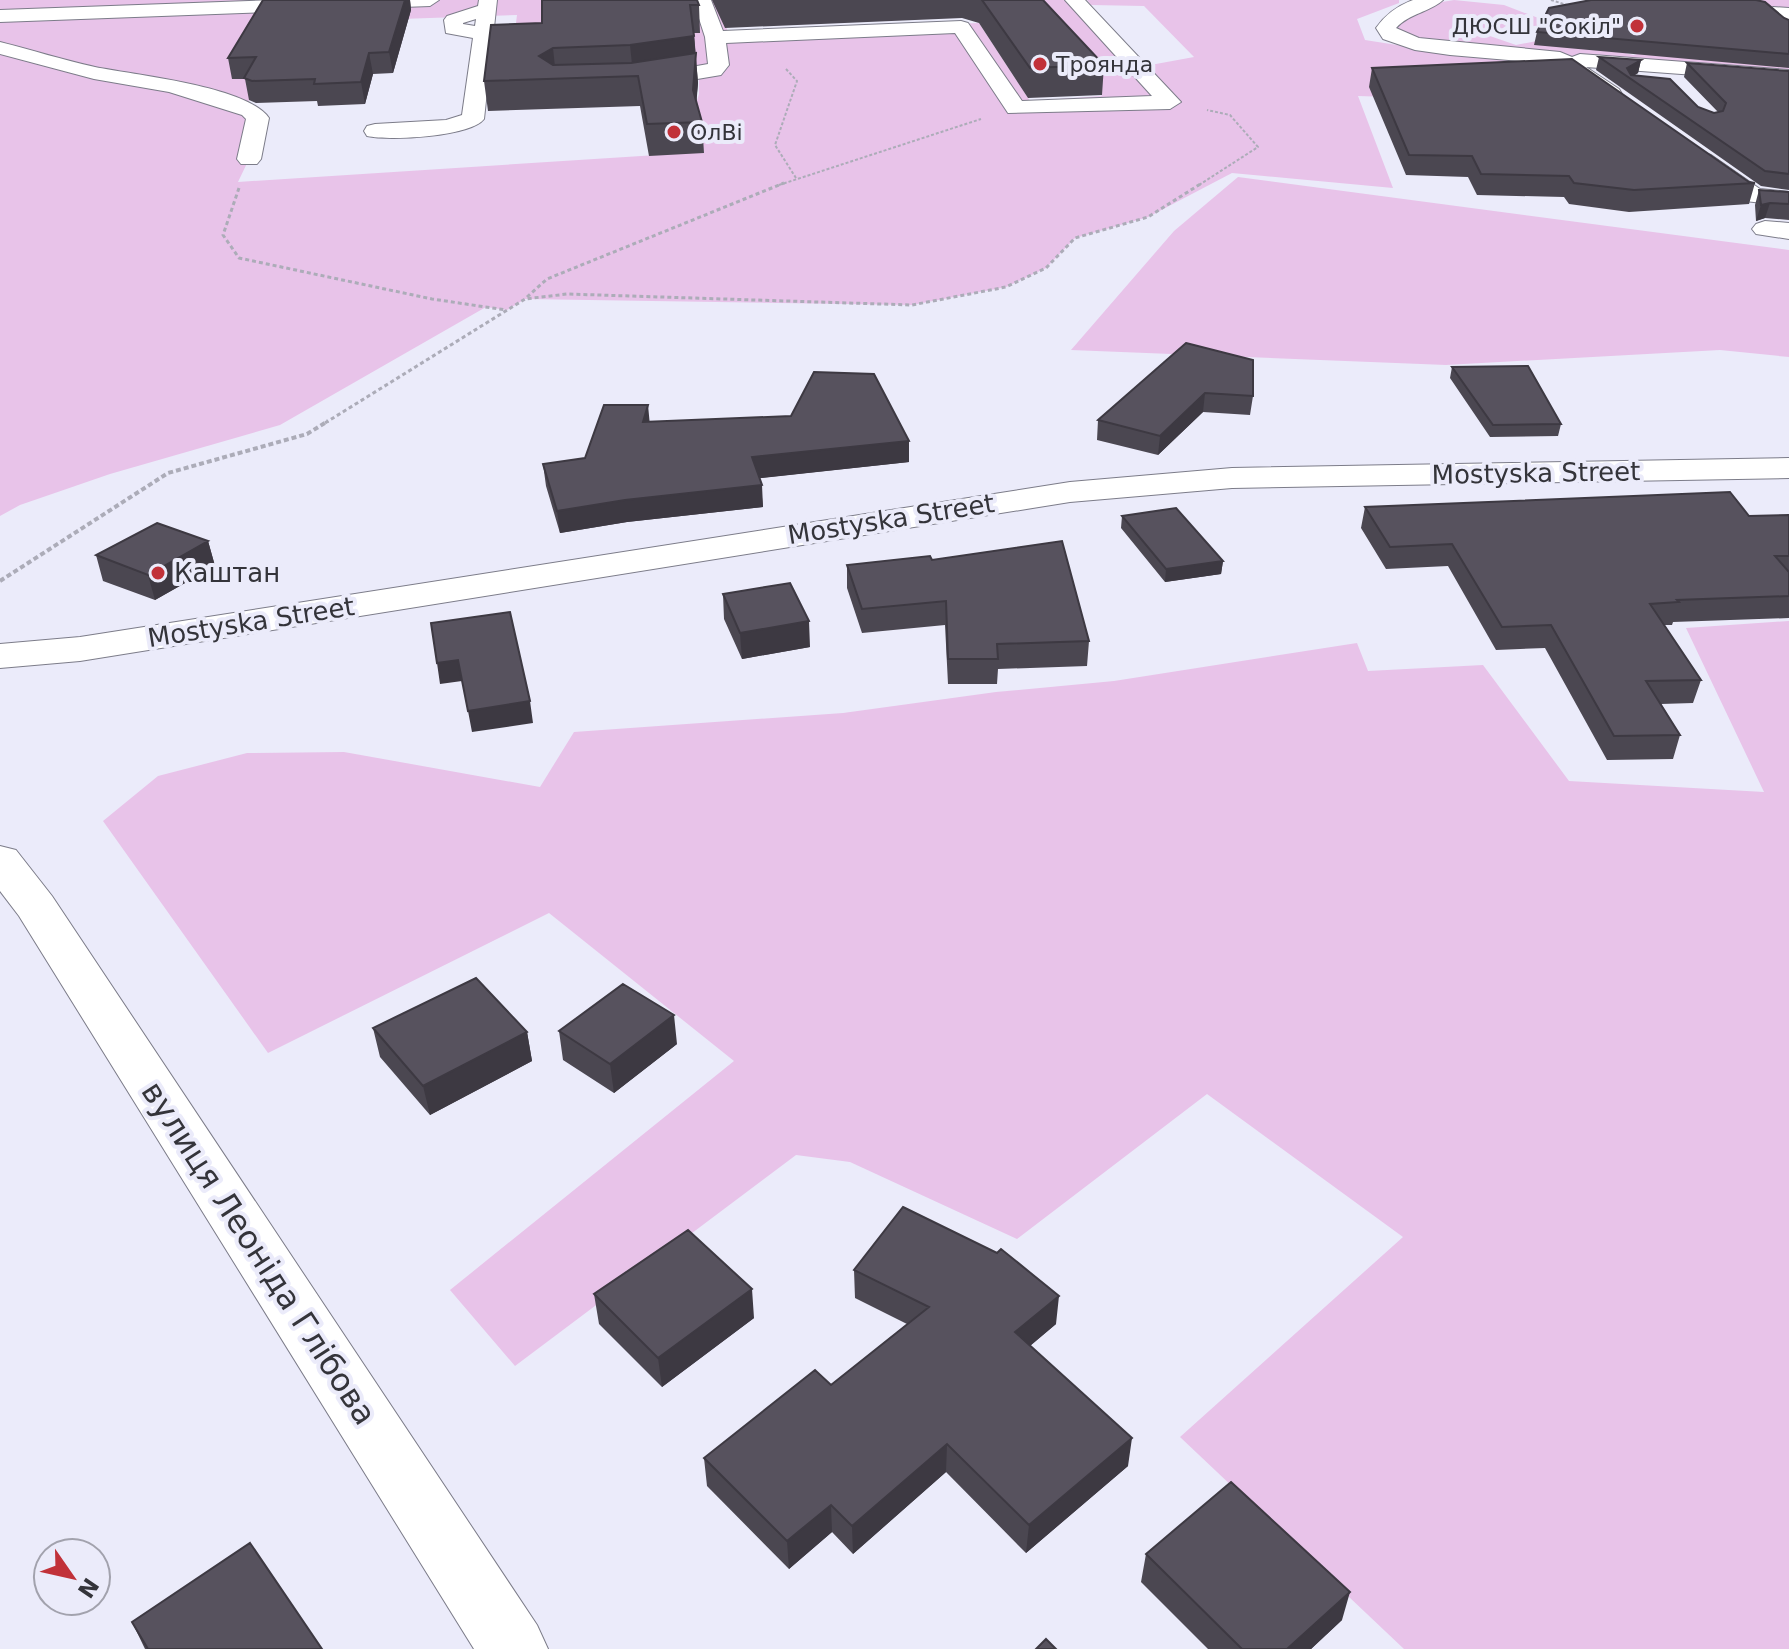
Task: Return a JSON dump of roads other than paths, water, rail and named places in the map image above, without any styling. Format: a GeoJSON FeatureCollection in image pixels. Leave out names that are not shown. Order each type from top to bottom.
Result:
{"type":"FeatureCollection","features":[{"type":"Feature","properties":{"kind":"main road"},"geometry":{"type":"LineString","coordinates":[[0,16],[430,0]]}},
{"type":"Feature","properties":{"kind":"main road"},"geometry":{"type":"LineString","coordinates":[[618,84],[714,71],[719,65],[715,37],[702,0]]}},
{"type":"Feature","properties":{"kind":"main road"},"geometry":{"type":"LineString","coordinates":[[715,37],[961,27],[1016,108],[1170,102],[1074,0]]}},
{"type":"Feature","properties":{"kind":"main road"},"geometry":{"type":"LineString","coordinates":[[1434,0],[1410,3],[1386,28],[1390,35],[1450,49],[1789,76]]}},
{"type":"Feature","properties":{"kind":"main road"},"geometry":{"type":"LineString","coordinates":[[375,131],[448,127],[473,119],[488,4]]}},
{"type":"Feature","properties":{"kind":"main road"},"geometry":{"type":"LineString","coordinates":[[484,33],[453,29],[454,20],[488,4]]}},
{"type":"Feature","properties":{"kind":"main road"},"geometry":{"type":"LineString","coordinates":[[0,48],[94,73],[172,86],[250,110],[258,118],[249,159]]}},
{"type":"Feature","properties":{"kind":"main road"},"geometry":{"type":"LineString","coordinates":[[1560,58],[1629,107]]}},
{"type":"Feature","properties":{"kind":"main road"},"geometry":{"type":"LineString","coordinates":[[1591,80],[1674,84],[1683,92]]}},
{"type":"Feature","properties":{"kind":"main road"},"geometry":{"type":"LineString","coordinates":[[1679,143],[1754,196],[1789,199]]}},
{"type":"Feature","properties":{"kind":"main road","name":"Mostyska Street"},"geometry":{"type":"LineString","coordinates":[[1,676],[80,649],[1070,492],[1232,478],[1789,468]]}},
{"type":"Feature","properties":{"kind":"main road","name":"вулиця Леоніда Глібова"},"geometry":{"type":"LineString","coordinates":[[0,860],[36,907],[513,1649]]}},
{"type":"Feature","properties":{"kind":"place","name":"ДЮСШ \"Сокіл\""},"geometry":{"type":"Point","coordinates":[1637,26]}},
{"type":"Feature","properties":{"kind":"place","name":"Троянда"},"geometry":{"type":"Point","coordinates":[1040,64]}},
{"type":"Feature","properties":{"kind":"place","name":"ОлВі"},"geometry":{"type":"Point","coordinates":[674,132]}},
{"type":"Feature","properties":{"kind":"place","name":"Каштан"},"geometry":{"type":"Point","coordinates":[158,573]}}]}
